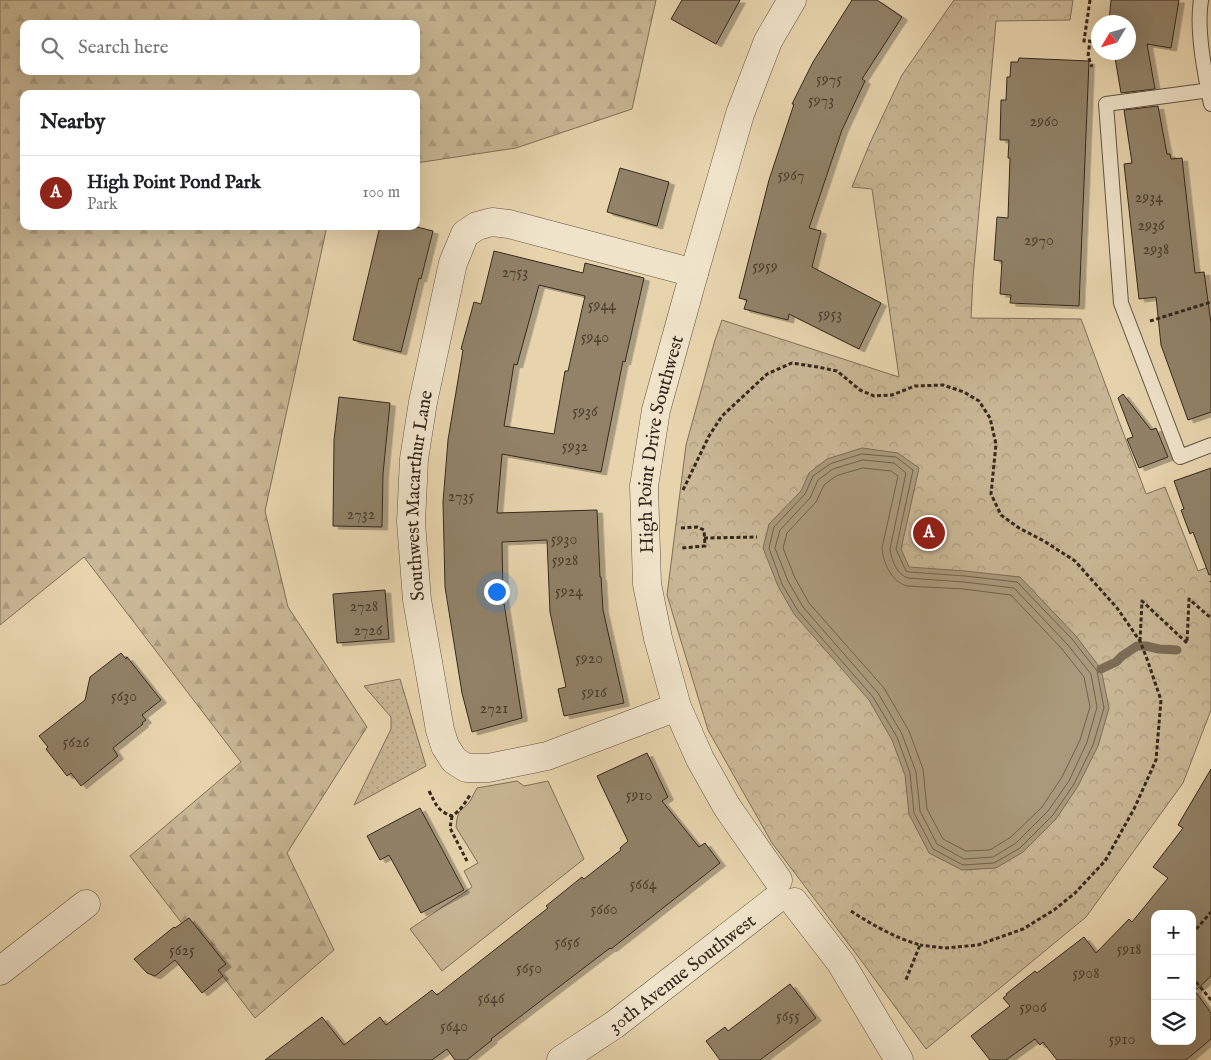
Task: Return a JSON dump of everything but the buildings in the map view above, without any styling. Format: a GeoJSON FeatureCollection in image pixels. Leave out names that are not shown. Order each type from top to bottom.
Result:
{"type":"FeatureCollection","features":[{"type":"Feature","properties":{"kind":"street","name":"High Point Drive Southwest"},"geometry":{"type":"LineString","coordinates":[[792,0],[768,41],[740,114],[656,410],[644,486],[647,584],[658,638],[677,707],[700,758],[727,807],[782,894],[841,963],[899,1060]]}},
{"type":"Feature","properties":{"kind":"street","name":"Southwest Macarthur Lane"},"geometry":{"type":"LineString","coordinates":[[677,707],[547,756],[488,768],[466,768],[454,760],[445,746],[440,730],[417,600],[411,522],[414,459],[423,402],[453,263],[465,234],[477,226],[492,222],[509,224],[694,273]]}},
{"type":"Feature","properties":{"kind":"street","name":"30th Avenue Southwest"},"geometry":{"type":"LineString","coordinates":[[561,1060],[614,1025],[782,894]]}},
{"type":"Feature","properties":{"kind":"street"},"geometry":{"type":"LineString","coordinates":[[0,971],[86,904]]}},
{"type":"Feature","properties":{"kind":"lane"},"geometry":{"type":"LineString","coordinates":[[1201,0],[1201,44],[1210,95],[1106,104],[1121,303],[1180,457],[1211,445]]}},
{"type":"Feature","properties":{"kind":"path"},"geometry":{"type":"LineString","coordinates":[[1090,0],[1084,40],[1090,41],[1088,56],[1092,67]]}},
{"type":"Feature","properties":{"kind":"path"},"geometry":{"type":"LineString","coordinates":[[1142,324],[1211,302]]}},
{"type":"Feature","properties":{"kind":"path"},"geometry":{"type":"LineString","coordinates":[[683,490],[709,436],[722,416],[767,374],[792,363],[837,372],[860,390],[874,396],[892,395],[915,386],[943,385],[964,392],[978,401],[990,418],[996,444],[991,494],[1001,515],[1019,528],[1075,561],[1117,608],[1140,641],[1161,700],[1156,760],[1134,809],[1105,862],[1075,893],[1054,910],[1023,929],[978,945],[945,948],[910,942],[867,922],[851,911]]}},
{"type":"Feature","properties":{"kind":"path"},"geometry":{"type":"LineString","coordinates":[[681,528],[696,527],[704,530],[705,546],[682,548]]}},
{"type":"Feature","properties":{"kind":"path"},"geometry":{"type":"LineString","coordinates":[[704,538],[756,537]]}},
{"type":"Feature","properties":{"kind":"path"},"geometry":{"type":"LineString","coordinates":[[1140,641],[1142,601],[1187,643],[1188,599],[1211,618]]}},
{"type":"Feature","properties":{"kind":"path"},"geometry":{"type":"LineString","coordinates":[[467,861],[450,828],[452,816],[465,804],[473,789]]}},
{"type":"Feature","properties":{"kind":"path"},"geometry":{"type":"LineString","coordinates":[[429,791],[439,809],[443,813],[452,816]]}},
{"type":"Feature","properties":{"kind":"path"},"geometry":{"type":"LineString","coordinates":[[1196,929],[1211,912]]}},
{"type":"Feature","properties":{"kind":"path"},"geometry":{"type":"LineString","coordinates":[[905,982],[920,945]]}},
{"type":"Feature","properties":{"kind":"path"},"geometry":{"type":"LineString","coordinates":[[1196,982],[1211,1000]]}},
{"type":"Feature","properties":{"kind":"green space"},"geometry":{"type":"Polygon","coordinates":[[[0,0],[656,0],[632,109],[516,148],[420,162],[420,90],[20,90],[20,230],[326,230],[265,511],[288,607],[367,727],[287,853],[334,950],[255,1018],[130,856],[241,762],[84,557],[0,625],[0,0]]]}},
{"type":"Feature","properties":{"kind":"green space"},"geometry":{"type":"Polygon","coordinates":[[[954,0],[1073,0],[1070,20],[996,21],[971,318],[1081,319],[1146,494],[1165,487],[1198,571],[1211,566],[1211,710],[1183,783],[1086,917],[926,1049],[772,843],[708,730],[667,595],[686,445],[722,320],[899,377],[872,189],[852,187],[870,143],[902,75],[954,0]]]}},
{"type":"Feature","properties":{"kind":"green space"},"geometry":{"type":"Polygon","coordinates":[[[400,679],[426,766],[354,805],[391,729],[391,717],[364,686],[400,679]]]}},
{"type":"Feature","properties":{"kind":"green space"},"geometry":{"type":"Polygon","coordinates":[[[517,781],[524,786],[548,781],[584,859],[442,971],[410,929],[472,887],[464,871],[478,863],[456,827],[459,812],[469,803],[477,788],[517,781]]]}},
{"type":"Feature","properties":{"kind":"water"},"geometry":{"type":"Polygon","coordinates":[[[862,448],[898,453],[919,468],[901,549],[909,567],[1020,577],[1076,636],[1101,669],[1109,708],[1098,746],[1078,786],[1056,819],[1023,852],[996,868],[962,870],[929,853],[909,814],[905,775],[892,740],[869,700],[794,614],[778,586],[763,548],[769,524],[801,491],[809,473],[827,459],[862,448]]]}},
{"type":"Feature","properties":{"kind":"waterway"},"geometry":{"type":"LineString","coordinates":[[1101,669],[1116,662],[1137,646],[1177,650]]}},
{"type":"Feature","properties":{"kind":"place","name":"High Point Pond Park"},"geometry":{"type":"Point","coordinates":[929,533]}}]}
